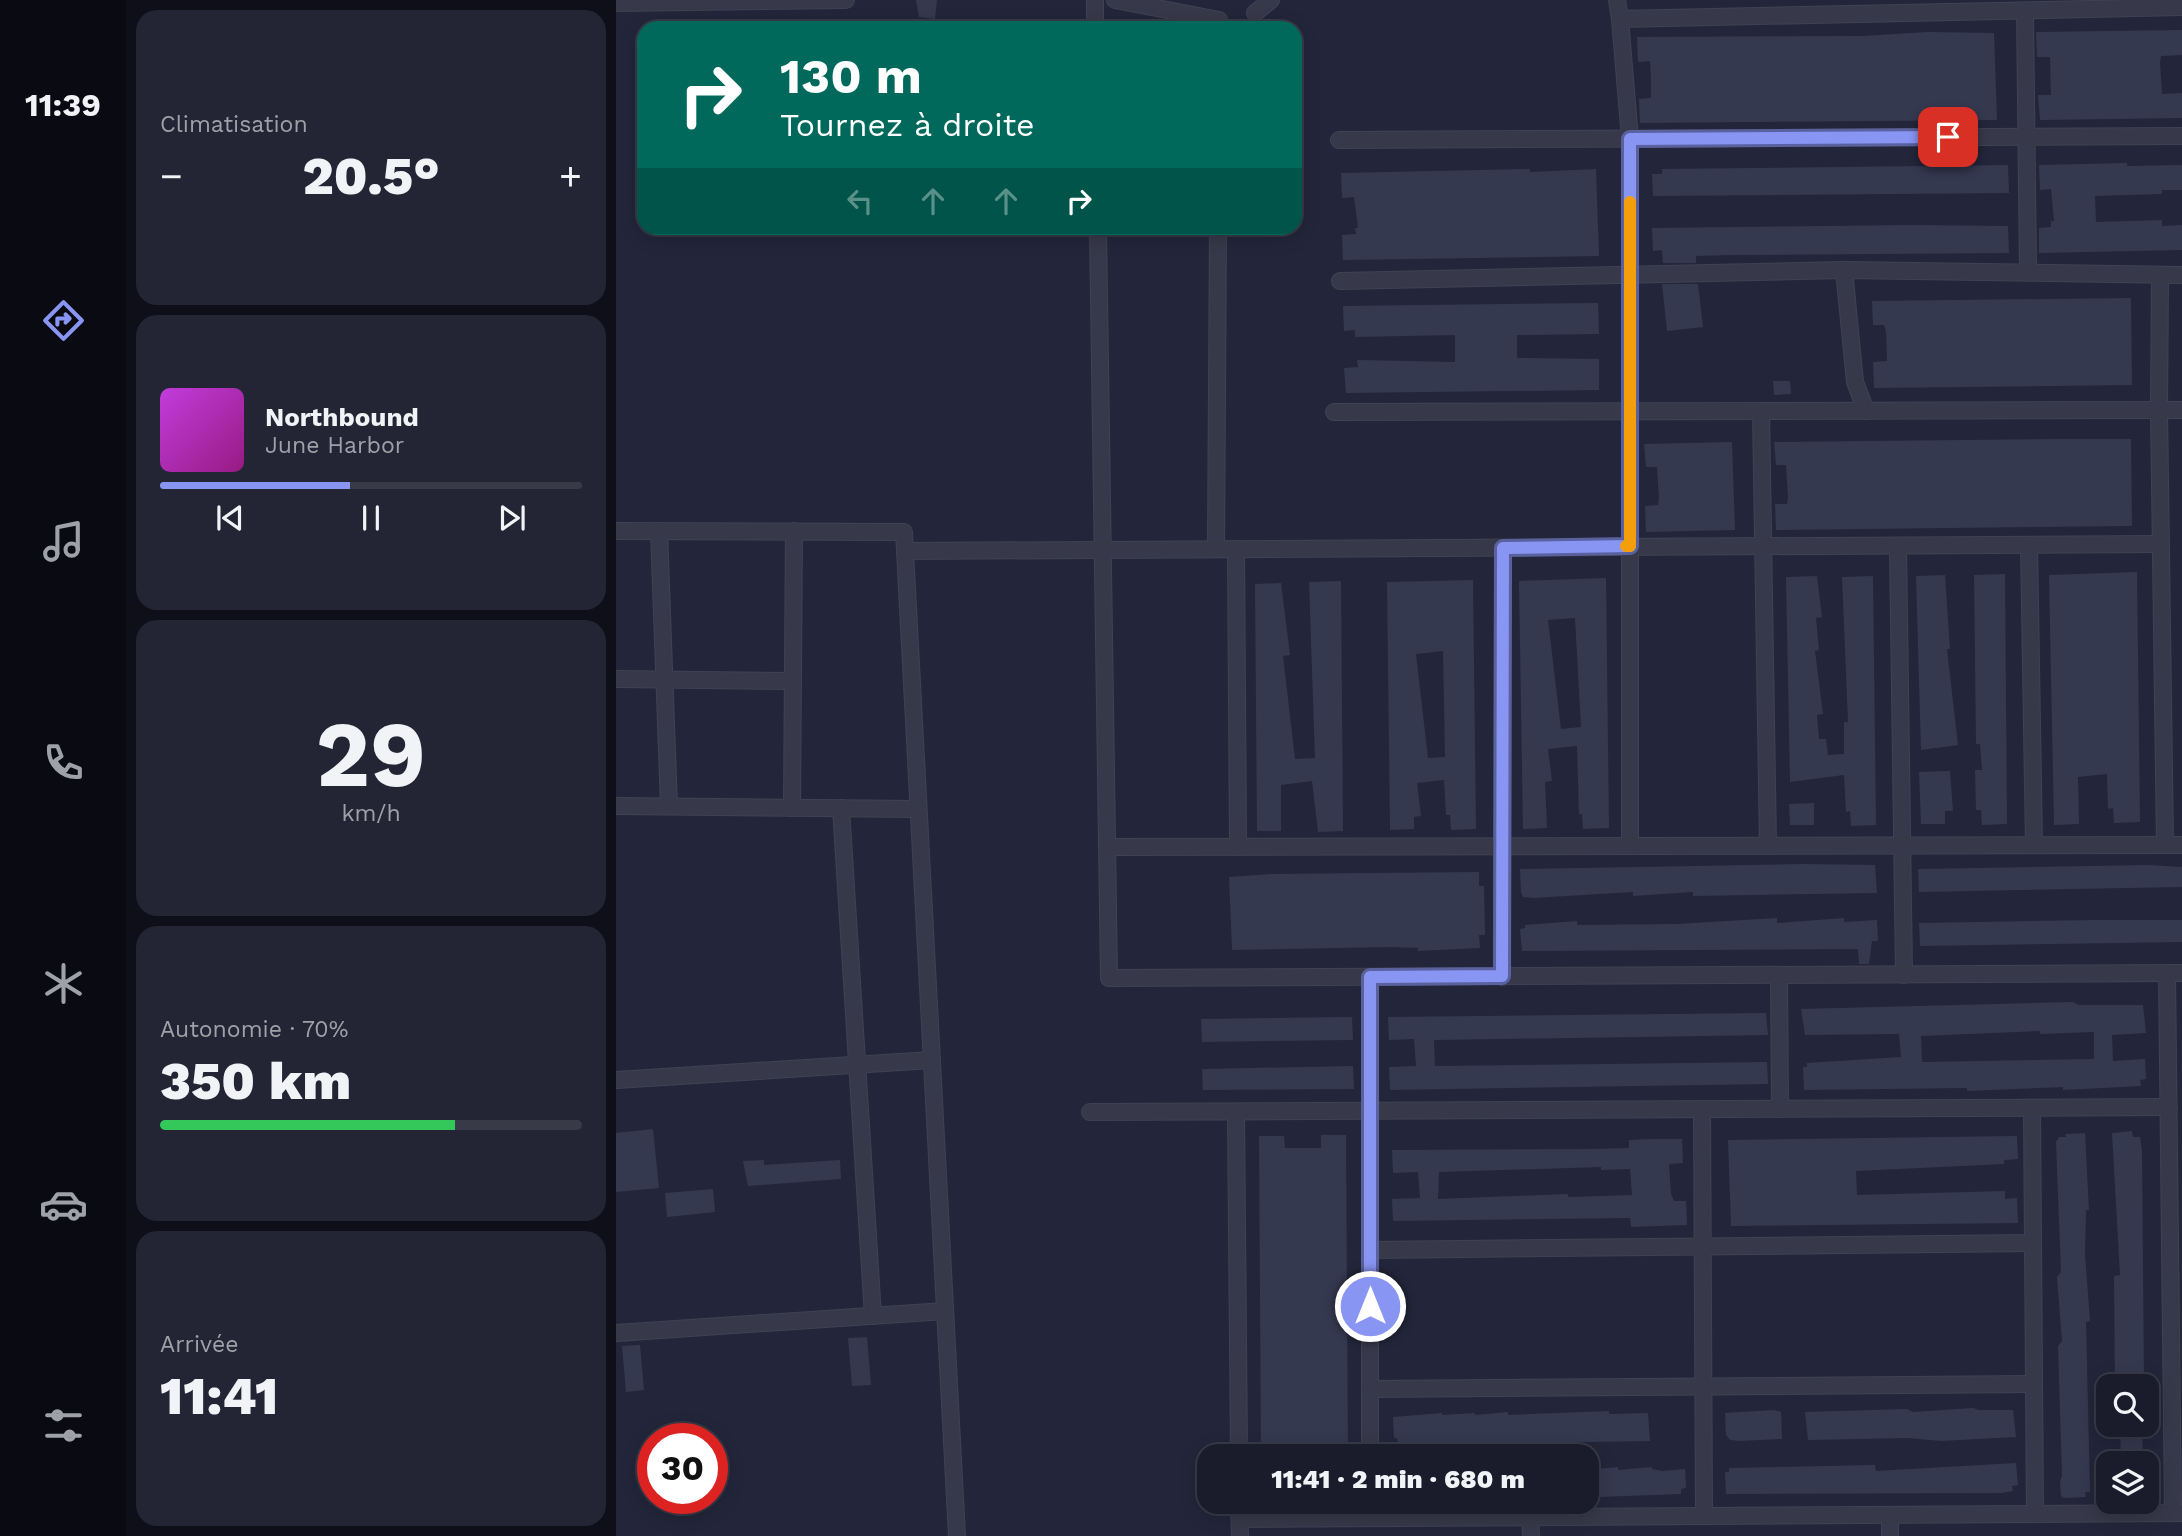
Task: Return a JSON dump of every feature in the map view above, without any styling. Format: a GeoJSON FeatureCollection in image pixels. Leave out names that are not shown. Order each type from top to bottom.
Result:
{"type":"FeatureCollection","features":[{"type":"Feature","properties":{"kind":"street"},"geometry":{"type":"LineString","coordinates":[[616,3],[846,0]]}},
{"type":"Feature","properties":{"kind":"street"},"geometry":{"type":"LineString","coordinates":[[1095,0],[1095,21]]}},
{"type":"Feature","properties":{"kind":"street"},"geometry":{"type":"LineString","coordinates":[[1115,0],[1219,21]]}},
{"type":"Feature","properties":{"kind":"street"},"geometry":{"type":"LineString","coordinates":[[1255,13],[1271,0]]}},
{"type":"Feature","properties":{"kind":"street"},"geometry":{"type":"LineString","coordinates":[[1617,0],[1630,139],[1630,846]]}},
{"type":"Feature","properties":{"kind":"street"},"geometry":{"type":"LineString","coordinates":[[1620,19],[1757,8],[2025,10],[2182,7]]}},
{"type":"Feature","properties":{"kind":"street"},"geometry":{"type":"LineString","coordinates":[[2025,10],[2028,271]]}},
{"type":"Feature","properties":{"kind":"street"},"geometry":{"type":"LineString","coordinates":[[1339,140],[2182,136]]}},
{"type":"Feature","properties":{"kind":"street"},"geometry":{"type":"LineString","coordinates":[[1098,235],[1109,978],[2175,973],[2169,1107],[2176,1258],[2178,1513],[1369,1519],[1240,1528]]}},
{"type":"Feature","properties":{"kind":"street"},"geometry":{"type":"LineString","coordinates":[[1216,549],[1218,235]]}},
{"type":"Feature","properties":{"kind":"street"},"geometry":{"type":"LineString","coordinates":[[1844,270],[1855,382],[1866,411]]}},
{"type":"Feature","properties":{"kind":"street"},"geometry":{"type":"LineString","coordinates":[[1340,281],[1844,270],[2182,275]]}},
{"type":"Feature","properties":{"kind":"street"},"geometry":{"type":"LineString","coordinates":[[2160,275],[2159,410],[2165,845]]}},
{"type":"Feature","properties":{"kind":"street"},"geometry":{"type":"LineString","coordinates":[[1334,412],[2182,410]]}},
{"type":"Feature","properties":{"kind":"street"},"geometry":{"type":"LineString","coordinates":[[1761,411],[1768,846]]}},
{"type":"Feature","properties":{"kind":"street"},"geometry":{"type":"LineString","coordinates":[[616,531],[904,532],[957,1536]]}},
{"type":"Feature","properties":{"kind":"street"},"geometry":{"type":"LineString","coordinates":[[659,531],[669,806]]}},
{"type":"Feature","properties":{"kind":"street"},"geometry":{"type":"LineString","coordinates":[[792,808],[794,531]]}},
{"type":"Feature","properties":{"kind":"street"},"geometry":{"type":"LineString","coordinates":[[905,551],[2161,544]]}},
{"type":"Feature","properties":{"kind":"street"},"geometry":{"type":"LineString","coordinates":[[2029,545],[2034,845]]}},
{"type":"Feature","properties":{"kind":"street"},"geometry":{"type":"LineString","coordinates":[[1898,546],[1904,975]]}},
{"type":"Feature","properties":{"kind":"street"},"geometry":{"type":"LineString","coordinates":[[1502,976],[1503,548]]}},
{"type":"Feature","properties":{"kind":"street"},"geometry":{"type":"LineString","coordinates":[[1236,549],[1238,847]]}},
{"type":"Feature","properties":{"kind":"street"},"geometry":{"type":"LineString","coordinates":[[616,679],[793,681]]}},
{"type":"Feature","properties":{"kind":"street"},"geometry":{"type":"LineString","coordinates":[[616,806],[918,809]]}},
{"type":"Feature","properties":{"kind":"street"},"geometry":{"type":"LineString","coordinates":[[841,808],[873,1316]]}},
{"type":"Feature","properties":{"kind":"street"},"geometry":{"type":"LineString","coordinates":[[1107,847],[2182,845]]}},
{"type":"Feature","properties":{"kind":"street"},"geometry":{"type":"LineString","coordinates":[[1779,975],[1780,1109]]}},
{"type":"Feature","properties":{"kind":"street"},"geometry":{"type":"LineString","coordinates":[[1370,977],[1370,1444]]}},
{"type":"Feature","properties":{"kind":"street"},"geometry":{"type":"LineString","coordinates":[[616,1080],[932,1060]]}},
{"type":"Feature","properties":{"kind":"street"},"geometry":{"type":"LineString","coordinates":[[1090,1112],[2169,1107]]}},
{"type":"Feature","properties":{"kind":"street"},"geometry":{"type":"LineString","coordinates":[[2032,1108],[2035,1514]]}},
{"type":"Feature","properties":{"kind":"street"},"geometry":{"type":"LineString","coordinates":[[1702,1109],[1704,1516]]}},
{"type":"Feature","properties":{"kind":"street"},"geometry":{"type":"LineString","coordinates":[[1236,1113],[1239,1444]]}},
{"type":"Feature","properties":{"kind":"street"},"geometry":{"type":"LineString","coordinates":[[1370,1250],[2033,1243]]}},
{"type":"Feature","properties":{"kind":"street"},"geometry":{"type":"LineString","coordinates":[[616,1333],[945,1311]]}},
{"type":"Feature","properties":{"kind":"street"},"geometry":{"type":"LineString","coordinates":[[1370,1389],[2034,1384]]}},
{"type":"Feature","properties":{"kind":"street"},"geometry":{"type":"LineString","coordinates":[[1369,1514],[1369,1519]]}},
{"type":"Feature","properties":{"kind":"street"},"geometry":{"type":"LineString","coordinates":[[1890,1515],[1890,1536]]}},
{"type":"Feature","properties":{"kind":"street"},"geometry":{"type":"LineString","coordinates":[[1530,1517],[1531,1536]]}},
{"type":"Feature","properties":{"kind":"building"},"geometry":{"type":"Polygon","coordinates":[[[916,0],[937,0],[935,19],[919,17],[916,0]]]}},
{"type":"Feature","properties":{"kind":"building"},"geometry":{"type":"Polygon","coordinates":[[[2182,30],[2182,55],[2161,56],[2160,63],[2162,94],[2182,93],[2182,118],[2040,120],[2038,95],[2051,95],[2050,57],[2037,57],[2036,32],[2182,30]]]}},
{"type":"Feature","properties":{"kind":"building"},"geometry":{"type":"Polygon","coordinates":[[[1928,32],[1994,33],[1997,120],[1640,123],[1639,99],[1651,98],[1651,79],[1650,61],[1638,62],[1637,37],[1862,36],[1928,32]]]}},
{"type":"Feature","properties":{"kind":"building"},"geometry":{"type":"Polygon","coordinates":[[[2127,163],[2127,166],[2182,165],[2182,190],[2162,190],[2162,194],[2095,196],[2096,222],[2162,220],[2162,226],[2182,225],[2182,250],[2039,253],[2039,228],[2051,227],[2051,221],[2054,221],[2051,189],[2040,190],[2039,165],[2127,163]]]}},
{"type":"Feature","properties":{"kind":"building"},"geometry":{"type":"Polygon","coordinates":[[[2008,165],[2009,193],[1653,196],[1652,174],[1662,174],[1662,169],[2008,165]]]}},
{"type":"Feature","properties":{"kind":"building"},"geometry":{"type":"Polygon","coordinates":[[[1530,169],[1530,172],[1596,169],[1599,256],[1343,260],[1342,235],[1356,234],[1355,228],[1358,228],[1354,197],[1342,198],[1341,173],[1530,169]]]}},
{"type":"Feature","properties":{"kind":"building"},"geometry":{"type":"Polygon","coordinates":[[[2008,226],[2009,253],[1730,255],[1696,256],[1696,263],[1663,263],[1662,250],[1653,251],[1652,228],[2008,226]]]}},
{"type":"Feature","properties":{"kind":"building"},"geometry":{"type":"Polygon","coordinates":[[[1662,284],[1698,284],[1703,327],[1667,331],[1662,284]]]}},
{"type":"Feature","properties":{"kind":"building"},"geometry":{"type":"Polygon","coordinates":[[[2131,298],[2132,385],[1874,388],[1873,362],[1887,361],[1886,332],[1884,325],[1873,325],[1872,301],[2131,298]]]}},
{"type":"Feature","properties":{"kind":"building"},"geometry":{"type":"Polygon","coordinates":[[[1598,303],[1599,334],[1517,335],[1517,358],[1599,359],[1599,390],[1346,393],[1344,368],[1358,367],[1357,360],[1455,362],[1455,335],[1355,337],[1355,330],[1344,331],[1343,306],[1598,303]]]}},
{"type":"Feature","properties":{"kind":"building"},"geometry":{"type":"Polygon","coordinates":[[[1773,381],[1790,381],[1791,394],[1774,395],[1773,381]]]}},
{"type":"Feature","properties":{"kind":"building"},"geometry":{"type":"Polygon","coordinates":[[[2131,439],[2132,526],[1776,530],[1775,504],[1787,504],[1788,498],[1786,465],[1776,465],[1774,442],[2131,439]]]}},
{"type":"Feature","properties":{"kind":"building"},"geometry":{"type":"Polygon","coordinates":[[[1732,442],[1735,530],[1646,532],[1645,506],[1658,505],[1659,499],[1657,467],[1646,467],[1644,444],[1732,442]]]}},
{"type":"Feature","properties":{"kind":"building"},"geometry":{"type":"Polygon","coordinates":[[[2137,572],[2140,822],[2114,823],[2113,808],[2108,809],[2107,774],[2078,777],[2079,824],[2054,825],[2049,575],[2137,572]]]}},
{"type":"Feature","properties":{"kind":"building"},"geometry":{"type":"Polygon","coordinates":[[[2005,574],[2007,824],[1982,825],[1981,810],[1976,810],[1975,770],[1982,770],[1980,744],[1976,744],[1974,575],[2005,574]]]}},
{"type":"Feature","properties":{"kind":"building"},"geometry":{"type":"Polygon","coordinates":[[[1945,575],[1950,649],[1947,649],[1958,745],[1921,750],[1916,576],[1945,575]]]}},
{"type":"Feature","properties":{"kind":"building"},"geometry":{"type":"Polygon","coordinates":[[[1817,576],[1822,617],[1816,618],[1819,650],[1815,651],[1823,714],[1817,715],[1819,739],[1826,739],[1828,755],[1844,754],[1844,722],[1848,722],[1842,577],[1873,576],[1876,825],[1851,826],[1850,811],[1846,812],[1844,775],[1790,782],[1786,577],[1817,576]]]}},
{"type":"Feature","properties":{"kind":"building"},"geometry":{"type":"Polygon","coordinates":[[[1606,578],[1609,828],[1583,829],[1582,814],[1579,814],[1577,746],[1548,749],[1552,781],[1545,782],[1547,828],[1523,829],[1519,581],[1606,578]],[[1575,618],[1548,620],[1561,729],[1581,727],[1575,618]]]}},
{"type":"Feature","properties":{"kind":"building"},"geometry":{"type":"Polygon","coordinates":[[[1473,580],[1476,829],[1451,830],[1450,815],[1446,815],[1444,780],[1417,783],[1421,816],[1414,817],[1414,829],[1390,830],[1387,582],[1473,580]],[[1443,651],[1416,654],[1428,758],[1445,757],[1443,651]]]}},
{"type":"Feature","properties":{"kind":"building"},"geometry":{"type":"Polygon","coordinates":[[[1341,581],[1343,831],[1318,832],[1312,781],[1281,785],[1281,831],[1257,831],[1255,584],[1281,583],[1290,655],[1283,656],[1295,759],[1315,758],[1309,582],[1341,581]]]}},
{"type":"Feature","properties":{"kind":"building"},"geometry":{"type":"Polygon","coordinates":[[[1950,771],[1953,811],[1945,811],[1945,824],[1921,824],[1919,772],[1950,771]]]}},
{"type":"Feature","properties":{"kind":"building"},"geometry":{"type":"Polygon","coordinates":[[[1814,803],[1814,825],[1790,825],[1789,804],[1814,803]]]}},
{"type":"Feature","properties":{"kind":"building"},"geometry":{"type":"Polygon","coordinates":[[[1875,865],[1877,893],[1693,896],[1693,892],[1633,896],[1633,892],[1533,898],[1523,897],[1521,892],[1520,869],[1875,865]]]}},
{"type":"Feature","properties":{"kind":"building"},"geometry":{"type":"Polygon","coordinates":[[[2148,865],[2182,867],[2182,887],[1919,892],[1918,869],[2148,865]]]}},
{"type":"Feature","properties":{"kind":"building"},"geometry":{"type":"Polygon","coordinates":[[[1479,872],[1479,886],[1484,886],[1485,935],[1479,935],[1480,948],[1418,951],[1418,948],[1392,947],[1232,950],[1229,877],[1271,874],[1479,872]]]}},
{"type":"Feature","properties":{"kind":"building"},"geometry":{"type":"Polygon","coordinates":[[[1777,918],[1777,923],[1844,918],[1844,922],[1877,920],[1878,941],[1872,941],[1869,964],[1859,964],[1858,949],[1522,951],[1520,929],[1525,928],[1525,925],[1577,921],[1577,925],[1677,924],[1777,918]]]}},
{"type":"Feature","properties":{"kind":"building"},"geometry":{"type":"Polygon","coordinates":[[[2182,920],[2182,942],[1920,946],[1919,923],[2182,920]]]}},
{"type":"Feature","properties":{"kind":"building"},"geometry":{"type":"Polygon","coordinates":[[[2073,1002],[2079,1005],[2143,1005],[2146,1033],[2112,1035],[2113,1061],[2145,1059],[2146,1079],[2140,1080],[2141,1086],[2063,1090],[2063,1087],[1967,1091],[1967,1088],[1804,1090],[1803,1067],[1807,1067],[1807,1063],[1901,1057],[1899,1034],[1805,1035],[1801,1009],[2073,1002]],[[2040,1031],[1921,1036],[1922,1062],[2094,1059],[2094,1032],[2040,1034],[2040,1031]]]}},
{"type":"Feature","properties":{"kind":"building"},"geometry":{"type":"Polygon","coordinates":[[[1766,1013],[1768,1035],[1434,1040],[1435,1066],[1767,1062],[1768,1084],[1390,1090],[1389,1067],[1416,1066],[1414,1039],[1389,1040],[1388,1017],[1766,1013]]]}},
{"type":"Feature","properties":{"kind":"building"},"geometry":{"type":"Polygon","coordinates":[[[1352,1017],[1353,1040],[1202,1042],[1201,1019],[1352,1017]]]}},
{"type":"Feature","properties":{"kind":"building"},"geometry":{"type":"Polygon","coordinates":[[[1353,1066],[1354,1089],[1203,1090],[1202,1069],[1353,1066]]]}},
{"type":"Feature","properties":{"kind":"building"},"geometry":{"type":"Polygon","coordinates":[[[653,1129],[659,1188],[616,1192],[616,1133],[653,1129]]]}},
{"type":"Feature","properties":{"kind":"building"},"geometry":{"type":"Polygon","coordinates":[[[2132,1131],[2133,1137],[2140,1137],[2142,1151],[2144,1374],[2115,1374],[2114,1276],[2120,1275],[2112,1133],[2132,1131]]]}},
{"type":"Feature","properties":{"kind":"building"},"geometry":{"type":"Polygon","coordinates":[[[2085,1133],[2089,1210],[2086,1210],[2085,1254],[2090,1321],[2086,1322],[2090,1492],[2085,1492],[2086,1497],[2064,1498],[2061,1496],[2060,1481],[2058,1346],[2062,1341],[2057,1277],[2061,1272],[2056,1142],[2059,1137],[2066,1137],[2065,1134],[2085,1133]]]}},
{"type":"Feature","properties":{"kind":"building"},"geometry":{"type":"Polygon","coordinates":[[[1321,1135],[1346,1135],[1348,1444],[1261,1444],[1259,1136],[1284,1136],[1285,1148],[1321,1148],[1321,1135]]]}},
{"type":"Feature","properties":{"kind":"building"},"geometry":{"type":"Polygon","coordinates":[[[2017,1136],[2018,1159],[2004,1160],[2004,1164],[1856,1171],[1857,1195],[2005,1191],[2005,1199],[2017,1198],[2018,1223],[1731,1226],[1728,1140],[2017,1136]]]}},
{"type":"Feature","properties":{"kind":"building"},"geometry":{"type":"Polygon","coordinates":[[[1682,1139],[1683,1163],[1669,1164],[1671,1194],[1674,1201],[1686,1201],[1687,1225],[1631,1227],[1630,1218],[1393,1221],[1392,1199],[1420,1198],[1418,1172],[1393,1173],[1392,1150],[1629,1148],[1629,1140],[1682,1139]],[[1601,1167],[1439,1172],[1438,1199],[1568,1194],[1568,1197],[1632,1195],[1630,1169],[1601,1170],[1601,1167]]]}},
{"type":"Feature","properties":{"kind":"building"},"geometry":{"type":"Polygon","coordinates":[[[764,1160],[764,1165],[840,1160],[841,1179],[748,1186],[743,1161],[764,1160]]]}},
{"type":"Feature","properties":{"kind":"building"},"geometry":{"type":"Polygon","coordinates":[[[713,1189],[715,1212],[667,1217],[665,1193],[713,1189]]]}},
{"type":"Feature","properties":{"kind":"building"},"geometry":{"type":"Polygon","coordinates":[[[867,1337],[871,1385],[852,1386],[848,1338],[867,1337]]]}},
{"type":"Feature","properties":{"kind":"building"},"geometry":{"type":"Polygon","coordinates":[[[640,1345],[644,1390],[626,1392],[622,1346],[640,1345]]]}},
{"type":"Feature","properties":{"kind":"building"},"geometry":{"type":"Polygon","coordinates":[[[1973,1408],[2013,1410],[2016,1437],[1941,1441],[1908,1438],[1808,1440],[1805,1412],[1907,1409],[1913,1412],[1973,1408]]]}},
{"type":"Feature","properties":{"kind":"building"},"geometry":{"type":"Polygon","coordinates":[[[1774,1410],[1781,1412],[1782,1439],[1740,1441],[1730,1440],[1726,1435],[1725,1413],[1774,1410]]]}},
{"type":"Feature","properties":{"kind":"building"},"geometry":{"type":"Polygon","coordinates":[[[1609,1411],[1609,1414],[1648,1413],[1650,1441],[1398,1444],[1397,1438],[1394,1438],[1393,1417],[1442,1413],[1475,1415],[1508,1412],[1508,1415],[1609,1411]]]}},
{"type":"Feature","properties":{"kind":"building"},"geometry":{"type":"Polygon","coordinates":[[[2120,1437],[2142,1437],[2143,1451],[2121,1451],[2120,1437]]]}},
{"type":"Feature","properties":{"kind":"building"},"geometry":{"type":"Polygon","coordinates":[[[2016,1463],[2018,1485],[2012,1486],[2013,1491],[2002,1493],[1726,1494],[1725,1472],[1729,1472],[1729,1468],[1875,1465],[1876,1471],[2016,1463]]]}},
{"type":"Feature","properties":{"kind":"building"},"geometry":{"type":"Polygon","coordinates":[[[1599,1469],[1685,1469],[1686,1488],[1681,1489],[1681,1494],[1599,1497],[1599,1469]]]}},
{"type":"Feature","properties":{"kind":"slow traffic"},"geometry":{"type":"LineString","coordinates":[[1626,546],[1630,546],[1632,412],[1630,202]]}},
{"type":"Feature","properties":{"kind":"route"},"geometry":{"type":"LineString","coordinates":[[1370,1306],[1370,977],[1502,976],[1503,548],[1630,546],[1630,139],[1948,137]]}}]}
